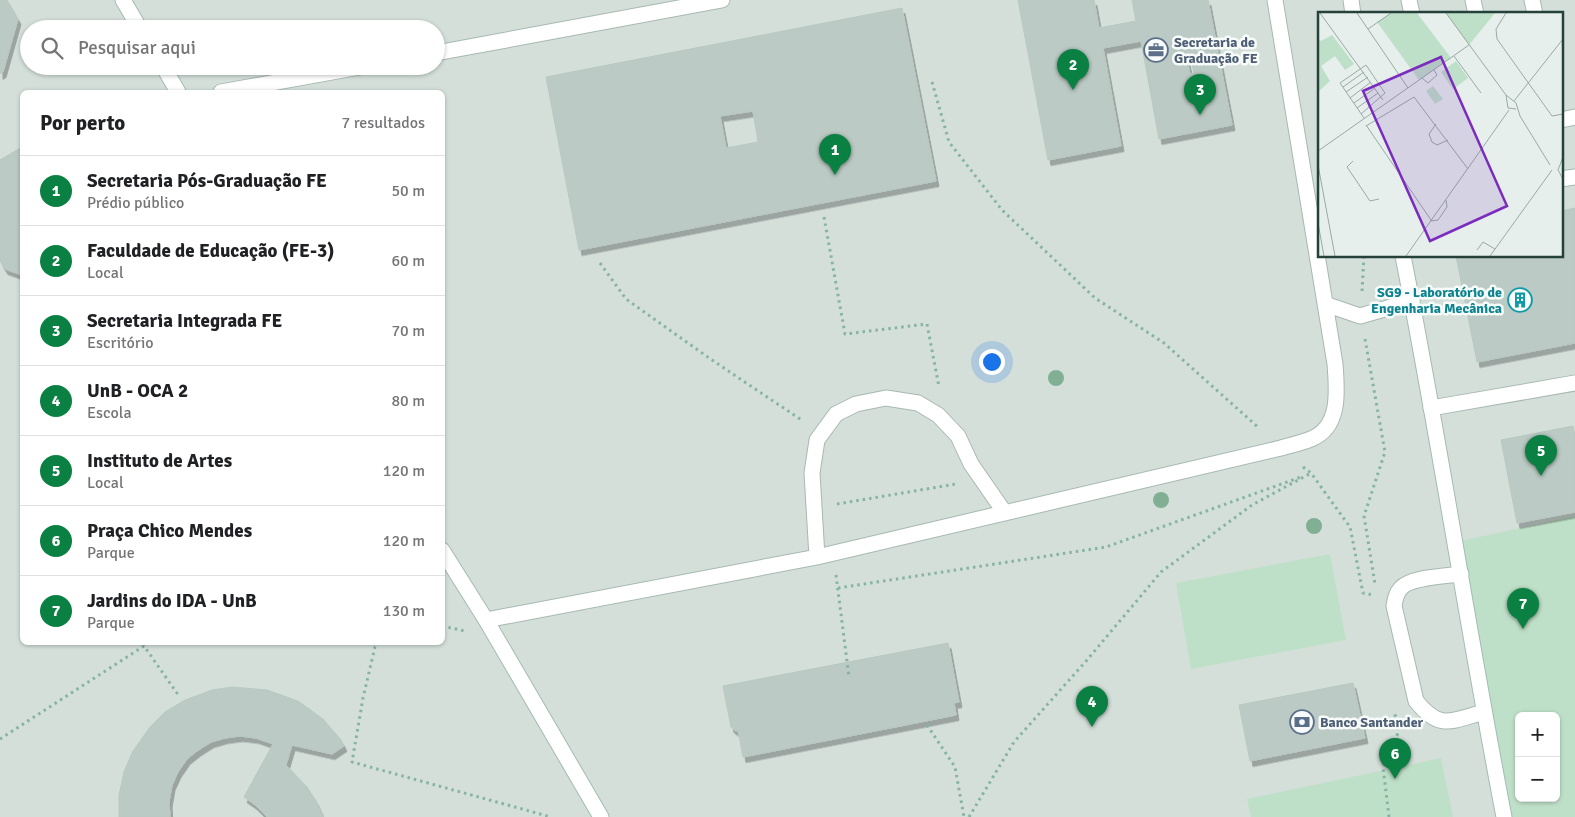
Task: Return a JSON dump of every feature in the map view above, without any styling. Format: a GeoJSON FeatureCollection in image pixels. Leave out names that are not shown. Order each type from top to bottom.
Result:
{"type":"FeatureCollection","features":[{"type":"Feature","properties":{"kind":"street"},"geometry":{"type":"LineString","coordinates":[[123,0],[135,20]]}},
{"type":"Feature","properties":{"kind":"street"},"geometry":{"type":"LineString","coordinates":[[445,51],[722,0]]}},
{"type":"Feature","properties":{"kind":"street"},"geometry":{"type":"LineString","coordinates":[[486,620],[817,557],[1281,448],[1312,439],[1323,431],[1333,419],[1337,389],[1335,364],[1276,0]]}},
{"type":"Feature","properties":{"kind":"street"},"geometry":{"type":"LineString","coordinates":[[167,75],[175,90]]}},
{"type":"Feature","properties":{"kind":"street"},"geometry":{"type":"LineString","coordinates":[[232,90],[315,75]]}},
{"type":"Feature","properties":{"kind":"street"},"geometry":{"type":"LineString","coordinates":[[1562,120],[1575,117]]}},
{"type":"Feature","properties":{"kind":"street"},"geometry":{"type":"LineString","coordinates":[[1562,179],[1575,177]]}},
{"type":"Feature","properties":{"kind":"street"},"geometry":{"type":"LineString","coordinates":[[1403,258],[1504,817]]}},
{"type":"Feature","properties":{"kind":"street"},"geometry":{"type":"LineString","coordinates":[[1325,304],[1360,316],[1412,301]]}},
{"type":"Feature","properties":{"kind":"street"},"geometry":{"type":"LineString","coordinates":[[1431,408],[1575,383]]}},
{"type":"Feature","properties":{"kind":"street"},"geometry":{"type":"LineString","coordinates":[[817,557],[812,473],[817,440],[836,414],[856,404],[886,398],[918,404],[938,415],[958,436],[971,464],[1005,513]]}},
{"type":"Feature","properties":{"kind":"street"},"geometry":{"type":"LineString","coordinates":[[445,555],[486,620],[601,817]]}},
{"type":"Feature","properties":{"kind":"street"},"geometry":{"type":"LineString","coordinates":[[1461,574],[1410,582],[1400,588],[1394,606],[1416,701],[1426,713],[1435,720],[1448,722],[1484,712]]}},
{"type":"Feature","properties":{"kind":"path"},"geometry":{"type":"LineString","coordinates":[[932,82],[949,142],[1002,210],[1095,298],[1164,342],[1310,473],[1350,527],[1363,593],[1376,596],[1364,516],[1385,452],[1360,316],[1364,258]]}},
{"type":"Feature","properties":{"kind":"path"},"geometry":{"type":"LineString","coordinates":[[824,217],[845,334],[927,324],[946,423]]}},
{"type":"Feature","properties":{"kind":"path"},"geometry":{"type":"LineString","coordinates":[[600,263],[626,299],[800,420],[827,426]]}},
{"type":"Feature","properties":{"kind":"path"},"geometry":{"type":"LineString","coordinates":[[838,588],[1106,547],[1310,473]]}},
{"type":"Feature","properties":{"kind":"path"},"geometry":{"type":"LineString","coordinates":[[969,817],[1014,742],[1087,660],[1161,572],[1252,505],[1310,473]]}},
{"type":"Feature","properties":{"kind":"path"},"geometry":{"type":"LineString","coordinates":[[828,506],[957,484],[955,475]]}},
{"type":"Feature","properties":{"kind":"path"},"geometry":{"type":"LineString","coordinates":[[834,553],[849,676]]}},
{"type":"Feature","properties":{"kind":"path"},"geometry":{"type":"LineString","coordinates":[[445,627],[471,632]]}},
{"type":"Feature","properties":{"kind":"path"},"geometry":{"type":"LineString","coordinates":[[377,645],[373,656],[352,762],[551,817]]}},
{"type":"Feature","properties":{"kind":"path"},"geometry":{"type":"LineString","coordinates":[[0,739],[144,646],[179,696]]}},
{"type":"Feature","properties":{"kind":"path"},"geometry":{"type":"LineString","coordinates":[[1389,817],[1383,767],[1398,733],[1393,706]]}},
{"type":"Feature","properties":{"kind":"path"},"geometry":{"type":"LineString","coordinates":[[927,725],[955,767],[964,817]]}},
{"type":"Feature","properties":{"kind":"shaded area"},"geometry":{"type":"Polygon","coordinates":[[[0,0],[1575,0],[1575,817],[0,817],[0,0]]]}},
{"type":"Feature","properties":{"kind":"green space"},"geometry":{"type":"Polygon","coordinates":[[[1575,516],[1575,817],[1505,817],[1456,542],[1575,516]]]}},
{"type":"Feature","properties":{"kind":"green space"},"geometry":{"type":"Polygon","coordinates":[[[1330,554],[1346,640],[1191,669],[1176,583],[1330,554]]]}},
{"type":"Feature","properties":{"kind":"green space"},"geometry":{"type":"Polygon","coordinates":[[[1441,758],[1453,817],[1251,817],[1247,799],[1441,758]]]}},
{"type":"Feature","properties":{"kind":"building"},"geometry":{"type":"Polygon","coordinates":[[[0,0],[7,0],[18,19],[3,72],[0,74],[0,0]]]}},
{"type":"Feature","properties":{"kind":"building"},"geometry":{"type":"Polygon","coordinates":[[[1018,0],[1094,0],[1099,28],[1136,21],[1132,0],[1208,0],[1232,125],[1159,139],[1141,41],[1103,48],[1121,146],[1048,160],[1018,0]],[[1190,54],[1186,55],[1190,74],[1194,73],[1190,54]]]}},
{"type":"Feature","properties":{"kind":"building"},"geometry":{"type":"Polygon","coordinates":[[[902,8],[936,181],[579,250],[546,77],[902,8]],[[753,111],[720,116],[726,148],[758,142],[753,111]]]}},
{"type":"Feature","properties":{"kind":"building"},"geometry":{"type":"Polygon","coordinates":[[[20,148],[20,274],[5,269],[0,261],[0,160],[20,148]]]}},
{"type":"Feature","properties":{"kind":"building","name":"SG9 - Laboratório de Engenharia Mecânica"},"geometry":{"type":"Polygon","coordinates":[[[1575,208],[1575,343],[1477,362],[1456,258],[1562,258],[1562,211],[1575,208]]]}},
{"type":"Feature","properties":{"kind":"building"},"geometry":{"type":"Polygon","coordinates":[[[1573,426],[1575,437],[1575,512],[1517,523],[1501,440],[1573,426]]]}},
{"type":"Feature","properties":{"kind":"building"},"geometry":{"type":"Polygon","coordinates":[[[948,643],[959,702],[954,703],[956,715],[743,757],[738,730],[736,731],[731,727],[723,686],[948,643]]]}},
{"type":"Feature","properties":{"kind":"building","name":"Banco Santander"},"geometry":{"type":"Polygon","coordinates":[[[1353,683],[1365,738],[1250,761],[1239,705],[1353,683]]]}},
{"type":"Feature","properties":{"kind":"building"},"geometry":{"type":"Polygon","coordinates":[[[232,687],[267,690],[298,701],[323,719],[341,740],[344,746],[332,754],[292,745],[286,765],[307,787],[323,817],[267,817],[244,797],[273,744],[256,738],[240,736],[211,742],[187,759],[172,785],[169,802],[170,817],[119,817],[119,795],[124,772],[133,751],[150,727],[165,712],[185,700],[212,690],[232,687]]]}},
{"type":"Feature","properties":{"kind":"place","name":"Secretaria de Graduação FE"},"geometry":{"type":"Point","coordinates":[1156,50]}},
{"type":"Feature","properties":{"kind":"place","name":"Faculdade de Educação (FE-3)"},"geometry":{"type":"Point","coordinates":[1073,90]}},
{"type":"Feature","properties":{"kind":"place","name":"Secretaria Integrada FE"},"geometry":{"type":"Point","coordinates":[1200,115]}},
{"type":"Feature","properties":{"kind":"place","name":"Secretaria Pós-Graduação FE"},"geometry":{"type":"Point","coordinates":[835,175]}},
{"type":"Feature","properties":{"kind":"place","name":"SG9 - Laboratório de Engenharia Mecânica"},"geometry":{"type":"Point","coordinates":[1520,300]}},
{"type":"Feature","properties":{"kind":"place","name":"Instituto de Artes"},"geometry":{"type":"Point","coordinates":[1541,476]}},
{"type":"Feature","properties":{"kind":"place","name":"Jardins do IDA - UnB"},"geometry":{"type":"Point","coordinates":[1523,629]}},
{"type":"Feature","properties":{"kind":"place","name":"Banco Santander"},"geometry":{"type":"Point","coordinates":[1302,722]}},
{"type":"Feature","properties":{"kind":"place","name":"UnB - OCA 2"},"geometry":{"type":"Point","coordinates":[1092,727]}},
{"type":"Feature","properties":{"kind":"place","name":"Praça Chico Mendes"},"geometry":{"type":"Point","coordinates":[1395,779]}}]}
